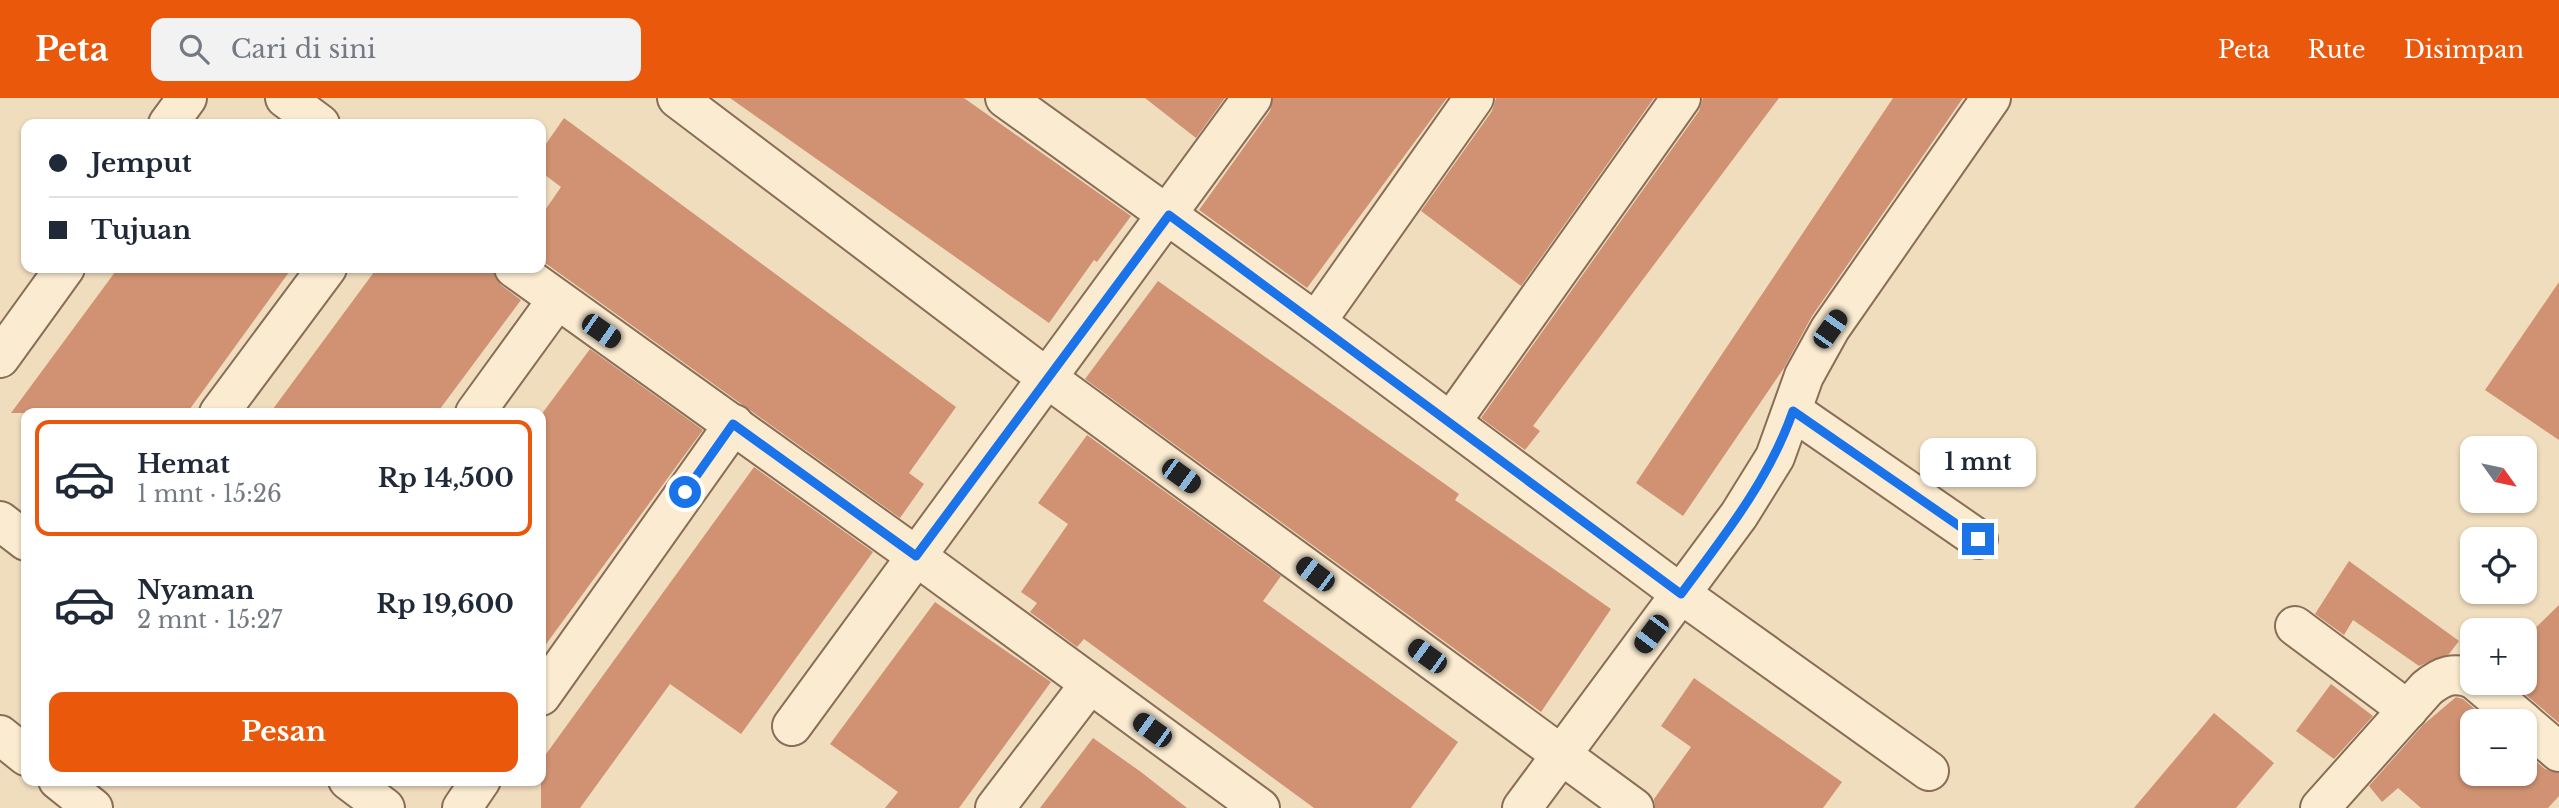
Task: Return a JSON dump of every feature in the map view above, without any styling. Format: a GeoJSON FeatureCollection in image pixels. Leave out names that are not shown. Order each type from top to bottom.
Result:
{"type":"FeatureCollection","features":[{"type":"Feature","properties":{"kind":"street"},"geometry":{"type":"LineString","coordinates":[[172,119],[187,98]]}},
{"type":"Feature","properties":{"kind":"street"},"geometry":{"type":"LineString","coordinates":[[285,98],[313,119]]}},
{"type":"Feature","properties":{"kind":"street"},"geometry":{"type":"LineString","coordinates":[[677,98],[1047,377],[1634,808]]}},
{"type":"Feature","properties":{"kind":"street"},"geometry":{"type":"LineString","coordinates":[[792,726],[1169,215],[1252,98]]}},
{"type":"Feature","properties":{"kind":"street"},"geometry":{"type":"LineString","coordinates":[[1316,322],[1474,98]]}},
{"type":"Feature","properties":{"kind":"street"},"geometry":{"type":"LineString","coordinates":[[1451,422],[1681,98]]}},
{"type":"Feature","properties":{"kind":"street"},"geometry":{"type":"LineString","coordinates":[[1522,808],[1761,482],[1775,457],[1804,376],[1830,329],[1991,98]]}},
{"type":"Feature","properties":{"kind":"street"},"geometry":{"type":"LineString","coordinates":[[1020,103],[1681,594],[1929,771]]}},
{"type":"Feature","properties":{"kind":"street"},"geometry":{"type":"LineString","coordinates":[[0,358],[61,273]]}},
{"type":"Feature","properties":{"kind":"street"},"geometry":{"type":"LineString","coordinates":[[223,408],[323,273]]}},
{"type":"Feature","properties":{"kind":"street"},"geometry":{"type":"LineString","coordinates":[[521,273],[916,556],[1257,807]]}},
{"type":"Feature","properties":{"kind":"street"},"geometry":{"type":"LineString","coordinates":[[479,408],[557,300]]}},
{"type":"Feature","properties":{"kind":"street"},"geometry":{"type":"LineString","coordinates":[[1793,411],[1978,539]]}},
{"type":"Feature","properties":{"kind":"street"},"geometry":{"type":"LineString","coordinates":[[546,689],[733,424]]}},
{"type":"Feature","properties":{"kind":"street"},"geometry":{"type":"LineString","coordinates":[[0,521],[21,537]]}},
{"type":"Feature","properties":{"kind":"street"},"geometry":{"type":"LineString","coordinates":[[2295,626],[2407,710]]}},
{"type":"Feature","properties":{"kind":"street"},"geometry":{"type":"LineString","coordinates":[[2320,808],[2427,688],[2441,677],[2460,675]]}},
{"type":"Feature","properties":{"kind":"street"},"geometry":{"type":"LineString","coordinates":[[995,808],[1089,685]]}},
{"type":"Feature","properties":{"kind":"street"},"geometry":{"type":"LineString","coordinates":[[2492,695],[2509,709]]}},
{"type":"Feature","properties":{"kind":"street"},"geometry":{"type":"LineString","coordinates":[[2537,733],[2559,752]]}},
{"type":"Feature","properties":{"kind":"street"},"geometry":{"type":"LineString","coordinates":[[0,735],[21,751]]}},
{"type":"Feature","properties":{"kind":"street"},"geometry":{"type":"LineString","coordinates":[[66,786],[93,808]]}},
{"type":"Feature","properties":{"kind":"street"},"geometry":{"type":"LineString","coordinates":[[356,786],[385,808]]}},
{"type":"Feature","properties":{"kind":"street"},"geometry":{"type":"LineString","coordinates":[[462,808],[477,786]]}},
{"type":"Feature","properties":{"kind":"building"},"geometry":{"type":"Polygon","coordinates":[[[730,98],[964,98],[1131,216],[1097,262],[1094,260],[1049,323],[730,98]]]}},
{"type":"Feature","properties":{"kind":"building"},"geometry":{"type":"Polygon","coordinates":[[[1145,98],[1225,98],[1196,138],[1145,98]]]}},
{"type":"Feature","properties":{"kind":"building"},"geometry":{"type":"Polygon","coordinates":[[[1273,98],[1447,98],[1307,288],[1199,210],[1270,111],[1273,98]]]}},
{"type":"Feature","properties":{"kind":"building"},"geometry":{"type":"Polygon","coordinates":[[[1496,98],[1654,98],[1521,286],[1421,211],[1492,111],[1496,98]]]}},
{"type":"Feature","properties":{"kind":"building"},"geometry":{"type":"Polygon","coordinates":[[[1703,98],[1779,98],[1533,426],[1540,431],[1525,450],[1481,418],[1699,111],[1703,98]]]}},
{"type":"Feature","properties":{"kind":"building"},"geometry":{"type":"Polygon","coordinates":[[[1893,98],[1963,98],[1812,316],[1784,368],[1683,516],[1636,483],[1893,98]]]}},
{"type":"Feature","properties":{"kind":"building"},"geometry":{"type":"Polygon","coordinates":[[[564,118],[956,407],[909,473],[924,484],[900,518],[546,264],[546,209],[561,187],[546,176],[546,144],[564,118]]]}},
{"type":"Feature","properties":{"kind":"building"},"geometry":{"type":"Polygon","coordinates":[[[114,273],[288,273],[191,408],[21,408],[21,413],[11,413],[114,273]]]}},
{"type":"Feature","properties":{"kind":"building"},"geometry":{"type":"Polygon","coordinates":[[[373,273],[495,273],[501,285],[521,300],[441,408],[274,408],[373,273]]]}},
{"type":"Feature","properties":{"kind":"building"},"geometry":{"type":"Polygon","coordinates":[[[1158,281],[1459,494],[1455,500],[1611,609],[1541,712],[1085,379],[1158,281]]]}},
{"type":"Feature","properties":{"kind":"building"},"geometry":{"type":"Polygon","coordinates":[[[2559,282],[2559,440],[2485,390],[2559,282]]]}},
{"type":"Feature","properties":{"kind":"building"},"geometry":{"type":"Polygon","coordinates":[[[590,349],[703,430],[546,644],[546,408],[590,349]]]}},
{"type":"Feature","properties":{"kind":"building"},"geometry":{"type":"Polygon","coordinates":[[[1087,435],[1281,576],[1263,601],[1458,742],[1411,808],[1314,808],[1084,639],[1077,647],[1030,612],[1037,603],[1021,592],[1068,524],[1038,503],[1087,435]]]}},
{"type":"Feature","properties":{"kind":"building"},"geometry":{"type":"Polygon","coordinates":[[[754,467],[873,552],[741,734],[670,684],[580,808],[541,808],[541,786],[546,786],[546,754],[754,467]]]}},
{"type":"Feature","properties":{"kind":"building"},"geometry":{"type":"Polygon","coordinates":[[[2349,561],[2459,641],[2449,654],[2419,666],[2353,620],[2344,635],[2315,614],[2349,561]]]}},
{"type":"Feature","properties":{"kind":"building"},"geometry":{"type":"Polygon","coordinates":[[[935,602],[1051,682],[959,808],[885,808],[898,792],[830,744],[935,602]]]}},
{"type":"Feature","properties":{"kind":"building"},"geometry":{"type":"Polygon","coordinates":[[[2559,605],[2559,723],[2526,695],[2537,695],[2537,626],[2559,605]]]}},
{"type":"Feature","properties":{"kind":"building"},"geometry":{"type":"Polygon","coordinates":[[[1694,678],[1842,782],[1823,808],[1655,808],[1654,799],[1691,747],[1661,726],[1694,678]]]}},
{"type":"Feature","properties":{"kind":"building"},"geometry":{"type":"Polygon","coordinates":[[[2331,684],[2373,716],[2334,759],[2296,731],[2331,684]]]}},
{"type":"Feature","properties":{"kind":"building"},"geometry":{"type":"Polygon","coordinates":[[[2456,697],[2463,699],[2475,709],[2460,709],[2460,786],[2537,786],[2537,762],[2545,769],[2559,773],[2559,796],[2548,808],[2421,808],[2398,788],[2382,802],[2369,786],[2423,725],[2456,697]]]}},
{"type":"Feature","properties":{"kind":"building"},"geometry":{"type":"Polygon","coordinates":[[[2214,713],[2274,763],[2236,808],[2134,808],[2214,713]]]}},
{"type":"Feature","properties":{"kind":"building"},"geometry":{"type":"Polygon","coordinates":[[[1093,738],[1141,772],[1187,808],[1040,808],[1093,738]]]}},
{"type":"Feature","properties":{"kind":"route"},"geometry":{"type":"LineString","coordinates":[[685,492],[733,424],[916,556],[1169,215],[1681,594],[1761,482],[1775,457],[1793,411],[1978,539]]}}]}
